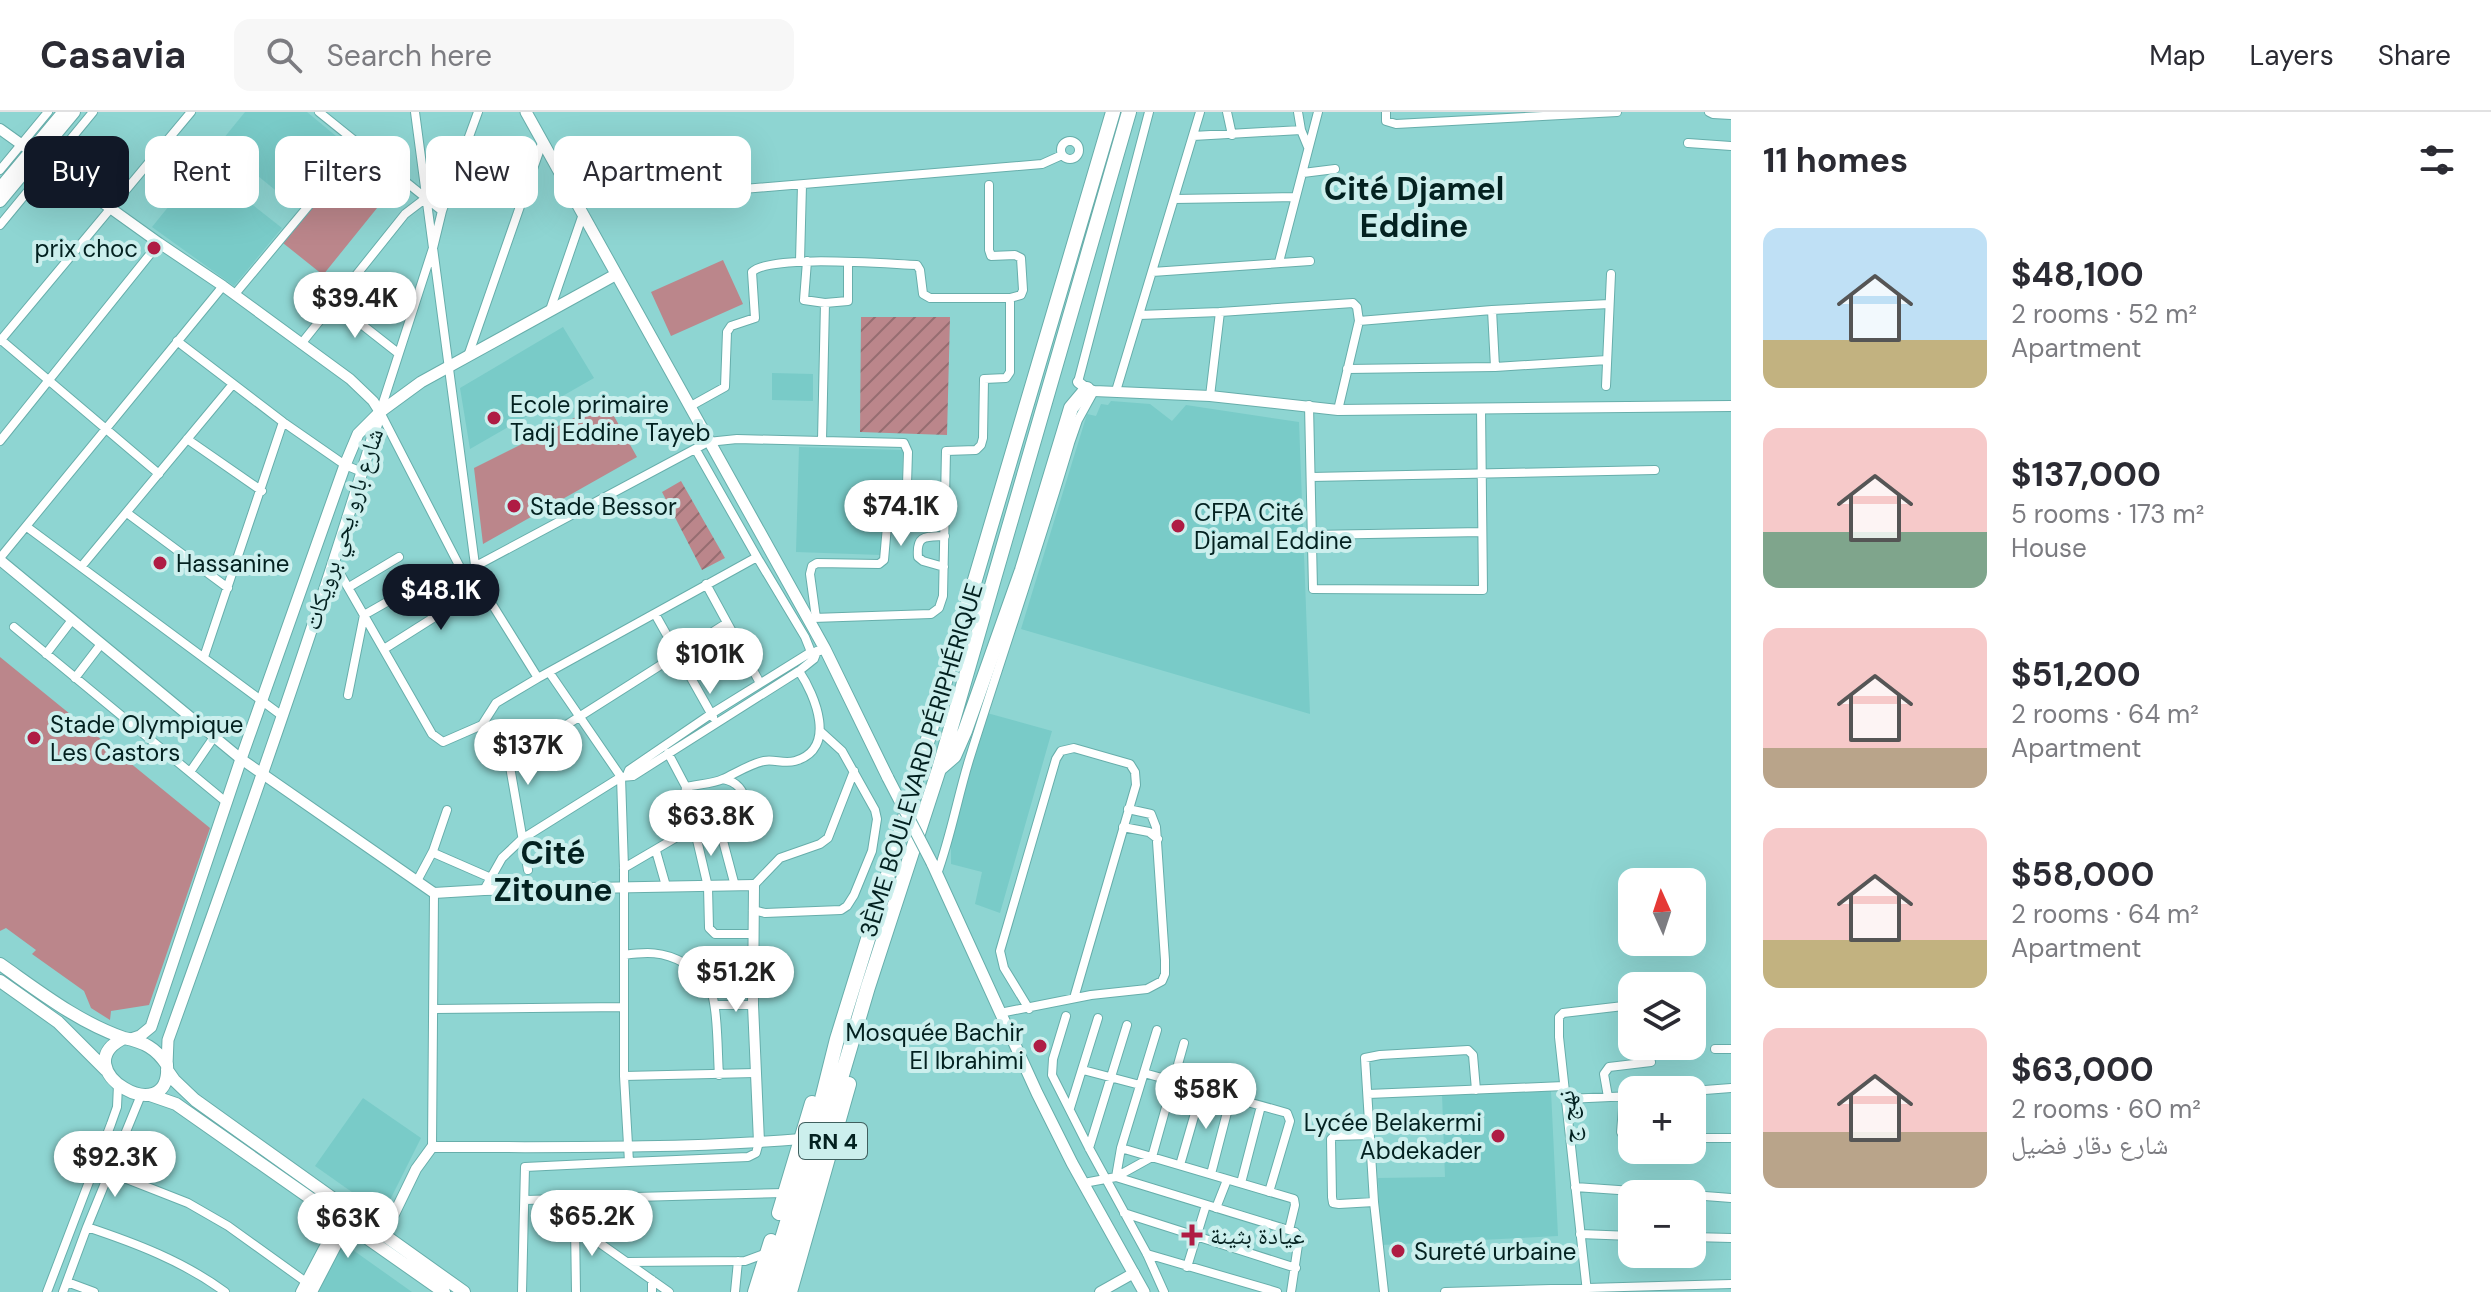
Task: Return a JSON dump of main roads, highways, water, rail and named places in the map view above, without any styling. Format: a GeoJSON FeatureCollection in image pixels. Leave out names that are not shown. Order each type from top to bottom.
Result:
{"type":"FeatureCollection","features":[{"type":"Feature","properties":{"kind":"highway","name":"3ÈME BOULEVARD PÉRIPHÉRIQUE"},"geometry":{"type":"LineString","coordinates":[[792,1221],[837,1039],[1113,112]]}},
{"type":"Feature","properties":{"kind":"highway","name":"3ÈME BOULEVARD PÉRIPHÉRIQUE"},"geometry":{"type":"LineString","coordinates":[[792,1221],[939,769],[1129,112]]}},
{"type":"Feature","properties":{"kind":"highway"},"geometry":{"type":"LineString","coordinates":[[939,769],[954,756],[985,676],[1022,570],[1071,408],[1086,387]]}},
{"type":"Feature","properties":{"kind":"highway","name":"3ÈME BOULEVARD PÉRIPHÉRIQUE"},"geometry":{"type":"LineString","coordinates":[[790,1292],[854,1064],[868,987]]}},
{"type":"Feature","properties":{"kind":"highway","name":"3ÈME BOULEVARD PÉRIPHÉRIQUE"},"geometry":{"type":"LineString","coordinates":[[759,1290],[784,1193],[820,1076],[837,1039]]}},
{"type":"Feature","properties":{"kind":"highway"},"geometry":{"type":"LineString","coordinates":[[759,1290],[792,1221]]}},
{"type":"Feature","properties":{"kind":"highway"},"geometry":{"type":"LineString","coordinates":[[778,1292],[792,1221]]}},
{"type":"Feature","properties":{"kind":"main road"},"geometry":{"type":"LineString","coordinates":[[43,136],[64,112]]}},
{"type":"Feature","properties":{"kind":"main road"},"geometry":{"type":"LineString","coordinates":[[47,136],[74,112]]}},
{"type":"Feature","properties":{"kind":"main road"},"geometry":{"type":"LineString","coordinates":[[526,112],[708,442],[812,618],[817,653],[888,778],[934,868],[1037,1093],[1144,1292]]}},
{"type":"Feature","properties":{"kind":"main road"},"geometry":{"type":"LineString","coordinates":[[0,188],[24,158]]}},
{"type":"Feature","properties":{"kind":"main road"},"geometry":{"type":"LineString","coordinates":[[0,201],[24,161]]}},
{"type":"Feature","properties":{"kind":"main road"},"geometry":{"type":"LineString","coordinates":[[380,412],[450,365],[615,275]]}},
{"type":"Feature","properties":{"kind":"main road","name":"شارع بارو يحي برويكات"},"geometry":{"type":"LineString","coordinates":[[128,1039],[145,1033],[151,1027],[226,802],[345,465],[358,434],[380,412]]}},
{"type":"Feature","properties":{"kind":"main road","name":"شارع بارو يحي برويكات"},"geometry":{"type":"LineString","coordinates":[[167,1067],[168,1040],[263,774],[334,563],[380,412]]}},
{"type":"Feature","properties":{"kind":"main road"},"geometry":{"type":"LineString","coordinates":[[0,964],[64,1009],[104,1031],[153,1048],[182,1088],[444,1292]]}},
{"type":"Feature","properties":{"kind":"main road"},"geometry":{"type":"LineString","coordinates":[[0,981],[58,1022],[118,1085],[128,1091],[164,1098],[176,1104],[346,1216],[384,1235],[464,1292]]}},
{"type":"Feature","properties":{"kind":"main road"},"geometry":{"type":"LineString","coordinates":[[106,1070],[105,1061],[111,1047],[128,1039]]}},
{"type":"Feature","properties":{"kind":"main road"},"geometry":{"type":"LineString","coordinates":[[146,1095],[162,1088],[166,1082],[167,1067]]}},
{"type":"Feature","properties":{"kind":"place","name":"prix choc"},"geometry":{"type":"Point","coordinates":[154,248]}},
{"type":"Feature","properties":{"kind":"place","name":"Ecole primaire Tadj Eddine Tayeb"},"geometry":{"type":"Point","coordinates":[494,418]}},
{"type":"Feature","properties":{"kind":"place","name":"Stade Bessor"},"geometry":{"type":"Point","coordinates":[514,506]}},
{"type":"Feature","properties":{"kind":"place","name":"CFPA Cité Djamal Eddine"},"geometry":{"type":"Point","coordinates":[1178,526]}},
{"type":"Feature","properties":{"kind":"place","name":"Hassanine"},"geometry":{"type":"Point","coordinates":[160,563]}},
{"type":"Feature","properties":{"kind":"place","name":"Stade Olympique Les Castors"},"geometry":{"type":"Point","coordinates":[34,738]}},
{"type":"Feature","properties":{"kind":"place","name":"Mosquée Bachir El Ibrahimi"},"geometry":{"type":"Point","coordinates":[1040,1046]}},
{"type":"Feature","properties":{"kind":"place","name":"Lycée Belakermi Abdekader"},"geometry":{"type":"Point","coordinates":[1498,1136]}},
{"type":"Feature","properties":{"kind":"place","name":"عيادة بثينة"},"geometry":{"type":"Point","coordinates":[1192,1235]}},
{"type":"Feature","properties":{"kind":"place","name":"Sureté urbaine"},"geometry":{"type":"Point","coordinates":[1398,1251]}},
{"type":"Feature","properties":{"kind":"district","name":"Cité Djamel Eddine"},"geometry":{"type":"Point","coordinates":[1414,208]}},
{"type":"Feature","properties":{"kind":"district","name":"Cité Zitoune"},"geometry":{"type":"Point","coordinates":[553,872]}}]}
